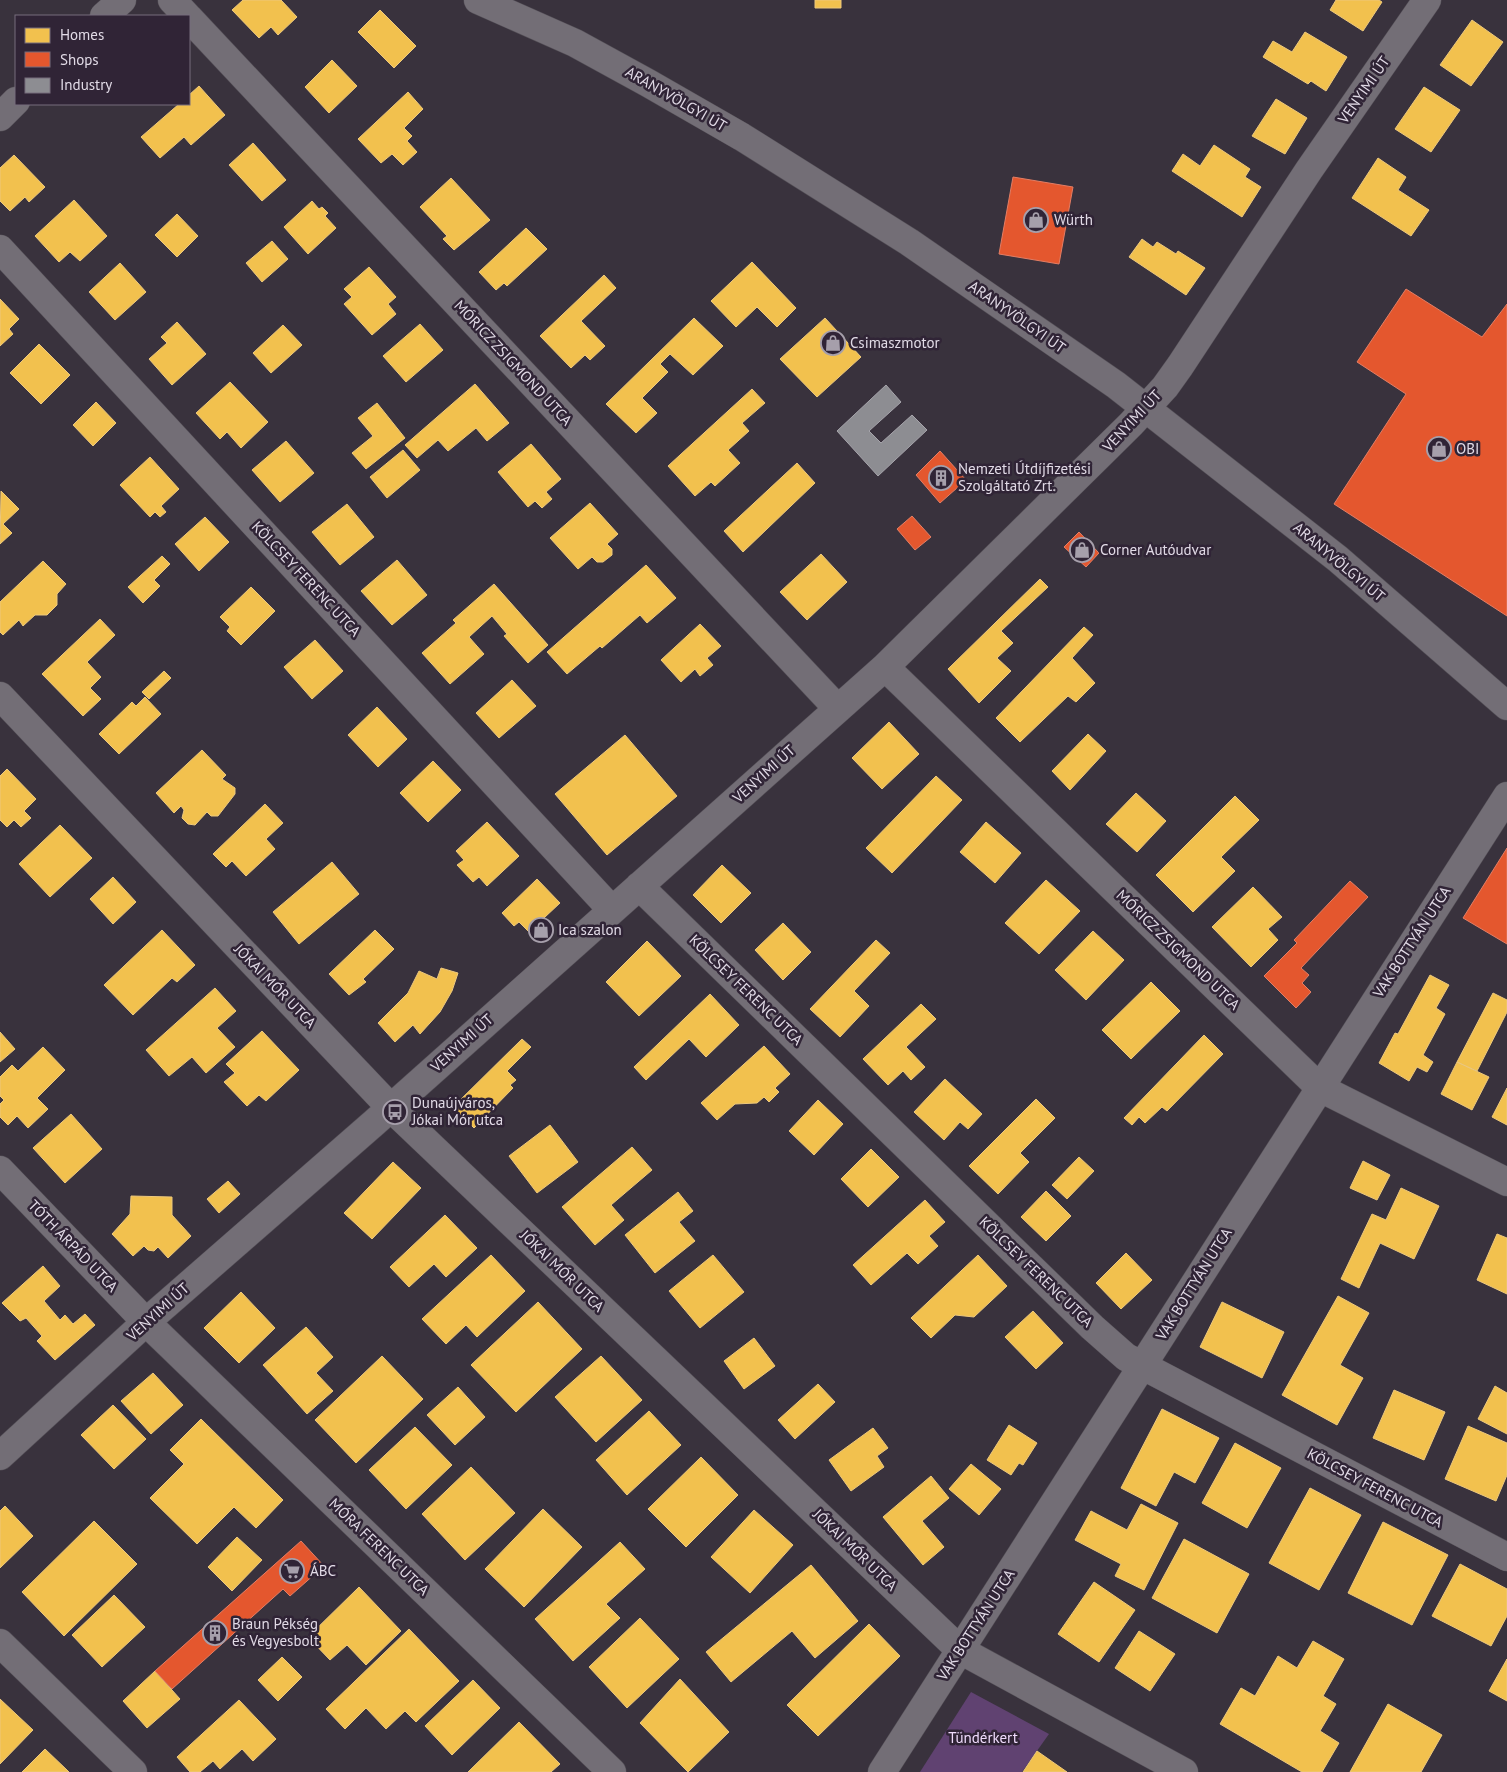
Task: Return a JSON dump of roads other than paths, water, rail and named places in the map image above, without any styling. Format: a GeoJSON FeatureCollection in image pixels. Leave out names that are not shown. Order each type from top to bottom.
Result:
{"type":"FeatureCollection","features":[{"type":"Feature","properties":{"kind":"street"},"geometry":{"type":"LineString","coordinates":[[105,15],[122,0]]}},
{"type":"Feature","properties":{"kind":"street","name":"MÓRICZ ZSIGMOND UTCA"},"geometry":{"type":"LineString","coordinates":[[172,0],[186,15]]}},
{"type":"Feature","properties":{"kind":"street","name":"ARANYVÖLGYI ÚT"},"geometry":{"type":"LineString","coordinates":[[478,0],[576,43],[742,137],[909,242],[1116,385],[1146,408],[1338,559],[1507,706]]}},
{"type":"Feature","properties":{"kind":"street","name":"VENYIMI ÚT"},"geometry":{"type":"LineString","coordinates":[[0,1456],[146,1322],[391,1108],[885,667],[1146,408],[1165,387],[1190,351],[1309,170],[1427,0]]}},
{"type":"Feature","properties":{"kind":"street","name":"MÓRICZ ZSIGMOND UTCA"},"geometry":{"type":"LineString","coordinates":[[190,19],[838,708]]}},
{"type":"Feature","properties":{"kind":"street"},"geometry":{"type":"LineString","coordinates":[[0,117],[15,102]]}},
{"type":"Feature","properties":{"kind":"street","name":"KÖLCSEY FERENC UTCA"},"geometry":{"type":"LineString","coordinates":[[0,249],[611,910]]}},
{"type":"Feature","properties":{"kind":"street","name":"MÓRICZ ZSIGMOND UTCA"},"geometry":{"type":"LineString","coordinates":[[885,667],[1320,1088],[1507,1182]]}},
{"type":"Feature","properties":{"kind":"street","name":"JÓKAI MÓR UTCA"},"geometry":{"type":"LineString","coordinates":[[0,696],[391,1108],[960,1650],[1184,1772]]}},
{"type":"Feature","properties":{"kind":"street","name":"VAK BOTTYÁN UTCA"},"geometry":{"type":"LineString","coordinates":[[882,1772],[1507,796]]}},
{"type":"Feature","properties":{"kind":"street","name":"KÖLCSEY FERENC UTCA"},"geometry":{"type":"LineString","coordinates":[[639,886],[1092,1327],[1126,1357],[1507,1557]]}},
{"type":"Feature","properties":{"kind":"street","name":"TÓTH ÁRPÁD UTCA"},"geometry":{"type":"LineString","coordinates":[[0,1170],[146,1322]]}},
{"type":"Feature","properties":{"kind":"street","name":"MÓRA FERENC UTCA"},"geometry":{"type":"LineString","coordinates":[[146,1322],[612,1772]]}},
{"type":"Feature","properties":{"kind":"street"},"geometry":{"type":"LineString","coordinates":[[0,1643],[133,1772]]}},
{"type":"Feature","properties":{"kind":"place","name":"Würth"},"geometry":{"type":"Point","coordinates":[1036,220]}},
{"type":"Feature","properties":{"kind":"place","name":"Csimaszmotor"},"geometry":{"type":"Point","coordinates":[833,343]}},
{"type":"Feature","properties":{"kind":"place","name":"OBI"},"geometry":{"type":"Point","coordinates":[1439,449]}},
{"type":"Feature","properties":{"kind":"place","name":"Nemzeti Útdíjfizetési Szolgáltató Zrt."},"geometry":{"type":"Point","coordinates":[941,478]}},
{"type":"Feature","properties":{"kind":"place","name":"Corner Autóudvar"},"geometry":{"type":"Point","coordinates":[1082,550]}},
{"type":"Feature","properties":{"kind":"place","name":"Ica szalon"},"geometry":{"type":"Point","coordinates":[541,930]}},
{"type":"Feature","properties":{"kind":"place","name":"Dunaújváros, Jókai Mór utca"},"geometry":{"type":"Point","coordinates":[395,1112]}},
{"type":"Feature","properties":{"kind":"place","name":"ÁBC"},"geometry":{"type":"Point","coordinates":[292,1571]}},
{"type":"Feature","properties":{"kind":"place","name":"Braun Pékség és Vegyesbolt"},"geometry":{"type":"Point","coordinates":[215,1633]}},
{"type":"Feature","properties":{"kind":"park label","name":"Tündérkert"},"geometry":{"type":"Point","coordinates":[983,1738]}}]}
